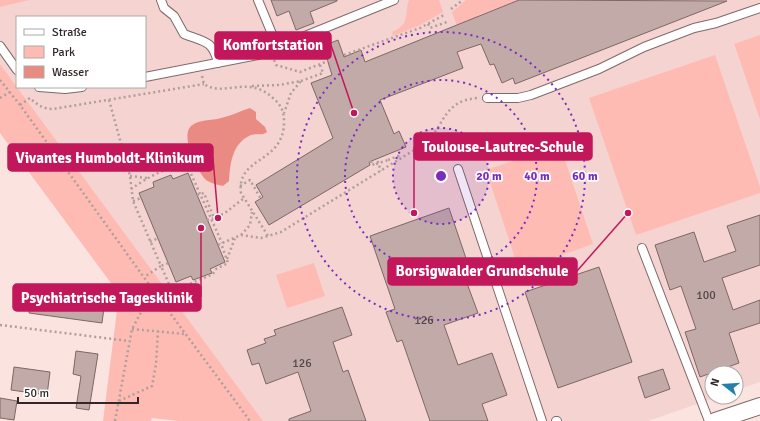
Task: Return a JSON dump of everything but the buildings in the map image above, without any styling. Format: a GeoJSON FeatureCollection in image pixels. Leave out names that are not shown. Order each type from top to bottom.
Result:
{"type":"FeatureCollection","features":[{"type":"Feature","properties":{"kind":"street"},"geometry":{"type":"LineString","coordinates":[[715,421],[760,406]]}},
{"type":"Feature","properties":{"kind":"lane"},"geometry":{"type":"LineString","coordinates":[[161,0],[164,8],[174,16],[184,34],[204,40],[212,46],[218,63]]}},
{"type":"Feature","properties":{"kind":"lane"},"geometry":{"type":"LineString","coordinates":[[258,0],[274,48]]}},
{"type":"Feature","properties":{"kind":"lane"},"geometry":{"type":"LineString","coordinates":[[146,77],[258,55],[394,0]]}},
{"type":"Feature","properties":{"kind":"lane"},"geometry":{"type":"LineString","coordinates":[[487,98],[518,98],[530,95],[598,69],[644,47],[694,28],[716,23],[760,8]]}},
{"type":"Feature","properties":{"kind":"lane"},"geometry":{"type":"LineString","coordinates":[[0,46],[16,69]]}},
{"type":"Feature","properties":{"kind":"lane"},"geometry":{"type":"LineString","coordinates":[[49,88],[70,88]]}},
{"type":"Feature","properties":{"kind":"lane"},"geometry":{"type":"LineString","coordinates":[[458,169],[542,421]]}},
{"type":"Feature","properties":{"kind":"lane"},"geometry":{"type":"LineString","coordinates":[[642,248],[709,421]]}},
{"type":"Feature","properties":{"kind":"path"},"geometry":{"type":"LineString","coordinates":[[451,10],[463,0]]}},
{"type":"Feature","properties":{"kind":"path"},"geometry":{"type":"LineString","coordinates":[[344,56],[428,24],[444,15]]}},
{"type":"Feature","properties":{"kind":"path"},"geometry":{"type":"LineString","coordinates":[[428,24],[430,28],[447,22]]}},
{"type":"Feature","properties":{"kind":"path"},"geometry":{"type":"LineString","coordinates":[[250,34],[268,41],[274,48],[276,65],[287,69],[300,72],[328,61]]}},
{"type":"Feature","properties":{"kind":"path"},"geometry":{"type":"LineString","coordinates":[[20,105],[30,98],[36,104],[47,109],[54,109],[204,84],[216,89],[279,85],[301,81],[323,72],[320,65]]}},
{"type":"Feature","properties":{"kind":"path"},"geometry":{"type":"LineString","coordinates":[[199,66],[204,84]]}},
{"type":"Feature","properties":{"kind":"path"},"geometry":{"type":"LineString","coordinates":[[0,80],[20,105],[185,334],[250,421]]}},
{"type":"Feature","properties":{"kind":"path"},"geometry":{"type":"LineString","coordinates":[[268,236],[244,198],[240,186],[242,177],[246,170],[272,152],[281,139],[284,113],[291,93],[301,81]]}},
{"type":"Feature","properties":{"kind":"path"},"geometry":{"type":"LineString","coordinates":[[247,86],[259,88],[270,95],[279,104],[284,113]]}},
{"type":"Feature","properties":{"kind":"path"},"geometry":{"type":"LineString","coordinates":[[0,98],[10,92]]}},
{"type":"Feature","properties":{"kind":"path"},"geometry":{"type":"LineString","coordinates":[[220,244],[241,235],[268,236],[281,232],[430,140],[445,114],[453,107],[472,98],[487,98]]}},
{"type":"Feature","properties":{"kind":"path"},"geometry":{"type":"LineString","coordinates":[[109,100],[130,176],[133,201],[169,284],[180,288],[213,274],[216,270],[228,263],[227,259],[236,237]]}},
{"type":"Feature","properties":{"kind":"path"},"geometry":{"type":"LineString","coordinates":[[381,171],[378,162],[372,165],[371,161],[373,165],[388,160],[398,156],[399,160]]}},
{"type":"Feature","properties":{"kind":"path"},"geometry":{"type":"LineString","coordinates":[[131,189],[148,178],[179,165],[188,166],[212,218]]}},
{"type":"Feature","properties":{"kind":"path"},"geometry":{"type":"LineString","coordinates":[[130,176],[148,178]]}},
{"type":"Feature","properties":{"kind":"path"},"geometry":{"type":"LineString","coordinates":[[240,186],[250,180],[261,199]]}},
{"type":"Feature","properties":{"kind":"path"},"geometry":{"type":"LineString","coordinates":[[197,195],[204,192],[220,244],[227,259]]}},
{"type":"Feature","properties":{"kind":"path"},"geometry":{"type":"LineString","coordinates":[[133,201],[141,198]]}},
{"type":"Feature","properties":{"kind":"path"},"geometry":{"type":"LineString","coordinates":[[207,220],[225,213],[244,198]]}},
{"type":"Feature","properties":{"kind":"path"},"geometry":{"type":"LineString","coordinates":[[241,235],[250,225],[252,212]]}},
{"type":"Feature","properties":{"kind":"path"},"geometry":{"type":"LineString","coordinates":[[150,242],[158,238]]}},
{"type":"Feature","properties":{"kind":"path"},"geometry":{"type":"LineString","coordinates":[[144,277],[168,263]]}},
{"type":"Feature","properties":{"kind":"path"},"geometry":{"type":"LineString","coordinates":[[115,421],[132,328],[153,290]]}},
{"type":"Feature","properties":{"kind":"path"},"geometry":{"type":"LineString","coordinates":[[0,325],[129,340]]}},
{"type":"Feature","properties":{"kind":"path"},"geometry":{"type":"LineString","coordinates":[[132,328],[185,334]]}},
{"type":"Feature","properties":{"kind":"path"},"geometry":{"type":"LineString","coordinates":[[119,402],[152,386],[156,364],[158,331]]}},
{"type":"Feature","properties":{"kind":"shaded area"},"geometry":{"type":"Polygon","coordinates":[[[0,0],[760,0],[760,35],[734,45],[760,120],[760,382],[744,387],[744,365],[704,365],[704,402],[648,421],[263,421],[18,88],[146,88],[146,16],[16,16],[16,86],[0,64],[0,0]]]}},
{"type":"Feature","properties":{"kind":"green space"},"geometry":{"type":"Polygon","coordinates":[[[0,0],[29,0],[0,7],[0,0]]]}},
{"type":"Feature","properties":{"kind":"green space"},"geometry":{"type":"Polygon","coordinates":[[[409,0],[439,0],[443,12],[420,25],[393,36],[392,32],[402,26],[406,18],[409,0]]]}},
{"type":"Feature","properties":{"kind":"green space"},"geometry":{"type":"Polygon","coordinates":[[[466,0],[518,0],[479,15],[485,33],[457,26],[452,12],[466,0]]]}},
{"type":"Feature","properties":{"kind":"green space"},"geometry":{"type":"Polygon","coordinates":[[[760,35],[760,120],[734,44],[760,35]]]}},
{"type":"Feature","properties":{"kind":"green space"},"geometry":{"type":"Polygon","coordinates":[[[715,55],[760,187],[760,193],[636,235],[589,98],[715,55]]]}},
{"type":"Feature","properties":{"kind":"green space"},"geometry":{"type":"Polygon","coordinates":[[[0,64],[16,86],[16,88],[18,88],[263,421],[178,421],[152,418],[151,421],[103,421],[119,294],[0,133],[0,64]]]}},
{"type":"Feature","properties":{"kind":"green space"},"geometry":{"type":"Polygon","coordinates":[[[560,145],[593,244],[519,270],[486,170],[560,145]]]}},
{"type":"Feature","properties":{"kind":"green space"},"geometry":{"type":"Polygon","coordinates":[[[314,263],[325,296],[287,308],[276,275],[314,263]]]}},
{"type":"Feature","properties":{"kind":"water"},"geometry":{"type":"Polygon","coordinates":[[[250,108],[256,112],[256,119],[265,127],[267,132],[263,134],[251,135],[240,143],[231,161],[229,181],[223,186],[206,180],[194,162],[191,153],[187,137],[191,126],[198,122],[225,117],[250,108]]]}},
{"type":"Feature","properties":{"kind":"place","name":"Komfortstation"},"geometry":{"type":"Point","coordinates":[354,113]}},
{"type":"Feature","properties":{"kind":"place","name":"Toulouse-Lautrec-Schule"},"geometry":{"type":"Point","coordinates":[414,213]}},
{"type":"Feature","properties":{"kind":"place","name":"Borsigwalder Grundschule"},"geometry":{"type":"Point","coordinates":[628,213]}},
{"type":"Feature","properties":{"kind":"place","name":"Vivantes Humboldt-Klinikum"},"geometry":{"type":"Point","coordinates":[218,218]}},
{"type":"Feature","properties":{"kind":"place","name":"Psychiatrische Tagesklinik"},"geometry":{"type":"Point","coordinates":[201,228]}}]}
